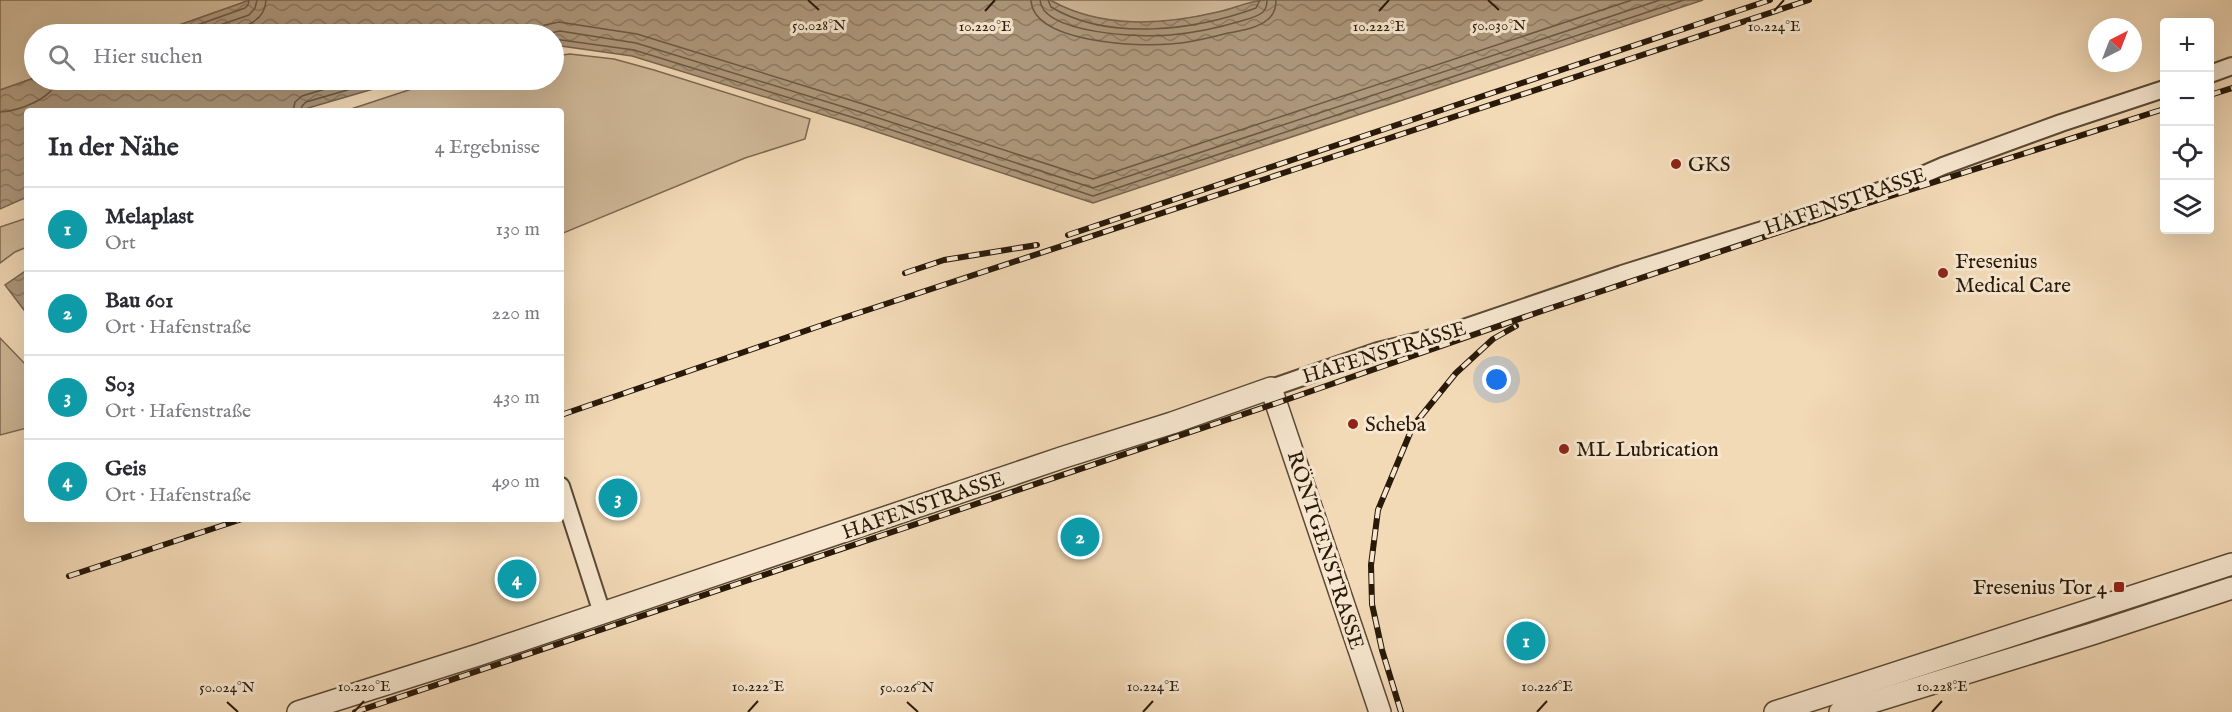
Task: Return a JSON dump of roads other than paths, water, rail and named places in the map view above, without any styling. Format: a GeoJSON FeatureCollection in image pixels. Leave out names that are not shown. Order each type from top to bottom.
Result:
{"type":"FeatureCollection","features":[{"type":"Feature","properties":{"kind":"street"},"geometry":{"type":"LineString","coordinates":[[2214,73],[2232,66]]}},
{"type":"Feature","properties":{"kind":"street","name":"HAFENSTRASSE"},"geometry":{"type":"LineString","coordinates":[[298,712],[1172,423],[1378,351],[1440,336],[1911,180],[2028,135],[2160,90]]}},
{"type":"Feature","properties":{"kind":"street","name":"RÖNTGENSTRASSE"},"geometry":{"type":"LineString","coordinates":[[1271,388],[1380,712]]}},
{"type":"Feature","properties":{"kind":"street"},"geometry":{"type":"LineString","coordinates":[[564,495],[602,613]]}},
{"type":"Feature","properties":{"kind":"street"},"geometry":{"type":"LineString","coordinates":[[1775,712],[1802,708],[2232,564]]}},
{"type":"Feature","properties":{"kind":"street"},"geometry":{"type":"LineString","coordinates":[[1840,712],[2232,588]]}},
{"type":"Feature","properties":{"kind":"street"},"geometry":{"type":"LineString","coordinates":[[2084,612],[2092,634]]}},
{"type":"Feature","properties":{"kind":"water"},"geometry":{"type":"Polygon","coordinates":[[[250,0],[1050,0],[1090,16],[1132,22],[1154,22],[1224,11],[1254,1],[1266,0],[1703,0],[1093,203],[856,125],[632,56],[564,46],[564,24],[182,24],[250,0]]]}},
{"type":"Feature","properties":{"kind":"water"},"geometry":{"type":"Polygon","coordinates":[[[24,82],[24,90],[370,90],[308,108],[24,108],[24,198],[0,209],[0,90],[24,82]]]}},
{"type":"Feature","properties":{"kind":"water"},"geometry":{"type":"Polygon","coordinates":[[[24,272],[24,310],[5,285],[24,272]]]}},
{"type":"Feature","properties":{"kind":"railway"},"geometry":{"type":"LineString","coordinates":[[1068,235],[1770,0]]}},
{"type":"Feature","properties":{"kind":"railway"},"geometry":{"type":"LineString","coordinates":[[564,414],[837,320],[1809,0]]}},
{"type":"Feature","properties":{"kind":"railway"},"geometry":{"type":"LineString","coordinates":[[2214,94],[2232,88]]}},
{"type":"Feature","properties":{"kind":"railway"},"geometry":{"type":"LineString","coordinates":[[355,712],[1277,403],[1539,312],[1812,221],[2160,110]]}},
{"type":"Feature","properties":{"kind":"railway"},"geometry":{"type":"LineString","coordinates":[[905,273],[944,260],[1037,245]]}},
{"type":"Feature","properties":{"kind":"railway"},"geometry":{"type":"LineString","coordinates":[[1401,712],[1382,650],[1372,604],[1371,565],[1378,510],[1413,426],[1456,373],[1493,339],[1516,326]]}},
{"type":"Feature","properties":{"kind":"railway"},"geometry":{"type":"LineString","coordinates":[[69,576],[233,522]]}},
{"type":"Feature","properties":{"kind":"place","name":"GKS"},"geometry":{"type":"Point","coordinates":[1676,164]}},
{"type":"Feature","properties":{"kind":"place","name":"Fresenius Medical Care"},"geometry":{"type":"Point","coordinates":[1943,273]}},
{"type":"Feature","properties":{"kind":"place","name":"Scheba"},"geometry":{"type":"Point","coordinates":[1353,424]}},
{"type":"Feature","properties":{"kind":"place","name":"ML Lubrication"},"geometry":{"type":"Point","coordinates":[1564,449]}},
{"type":"Feature","properties":{"kind":"place","name":"S03"},"geometry":{"type":"Point","coordinates":[618,498]}},
{"type":"Feature","properties":{"kind":"place","name":"Bau 601"},"geometry":{"type":"Point","coordinates":[1080,537]}},
{"type":"Feature","properties":{"kind":"place","name":"Geis"},"geometry":{"type":"Point","coordinates":[517,579]}},
{"type":"Feature","properties":{"kind":"place","name":"Fresenius Tor 4"},"geometry":{"type":"Point","coordinates":[2119,587]}},
{"type":"Feature","properties":{"kind":"place","name":"Melaplast"},"geometry":{"type":"Point","coordinates":[1526,641]}}]}
